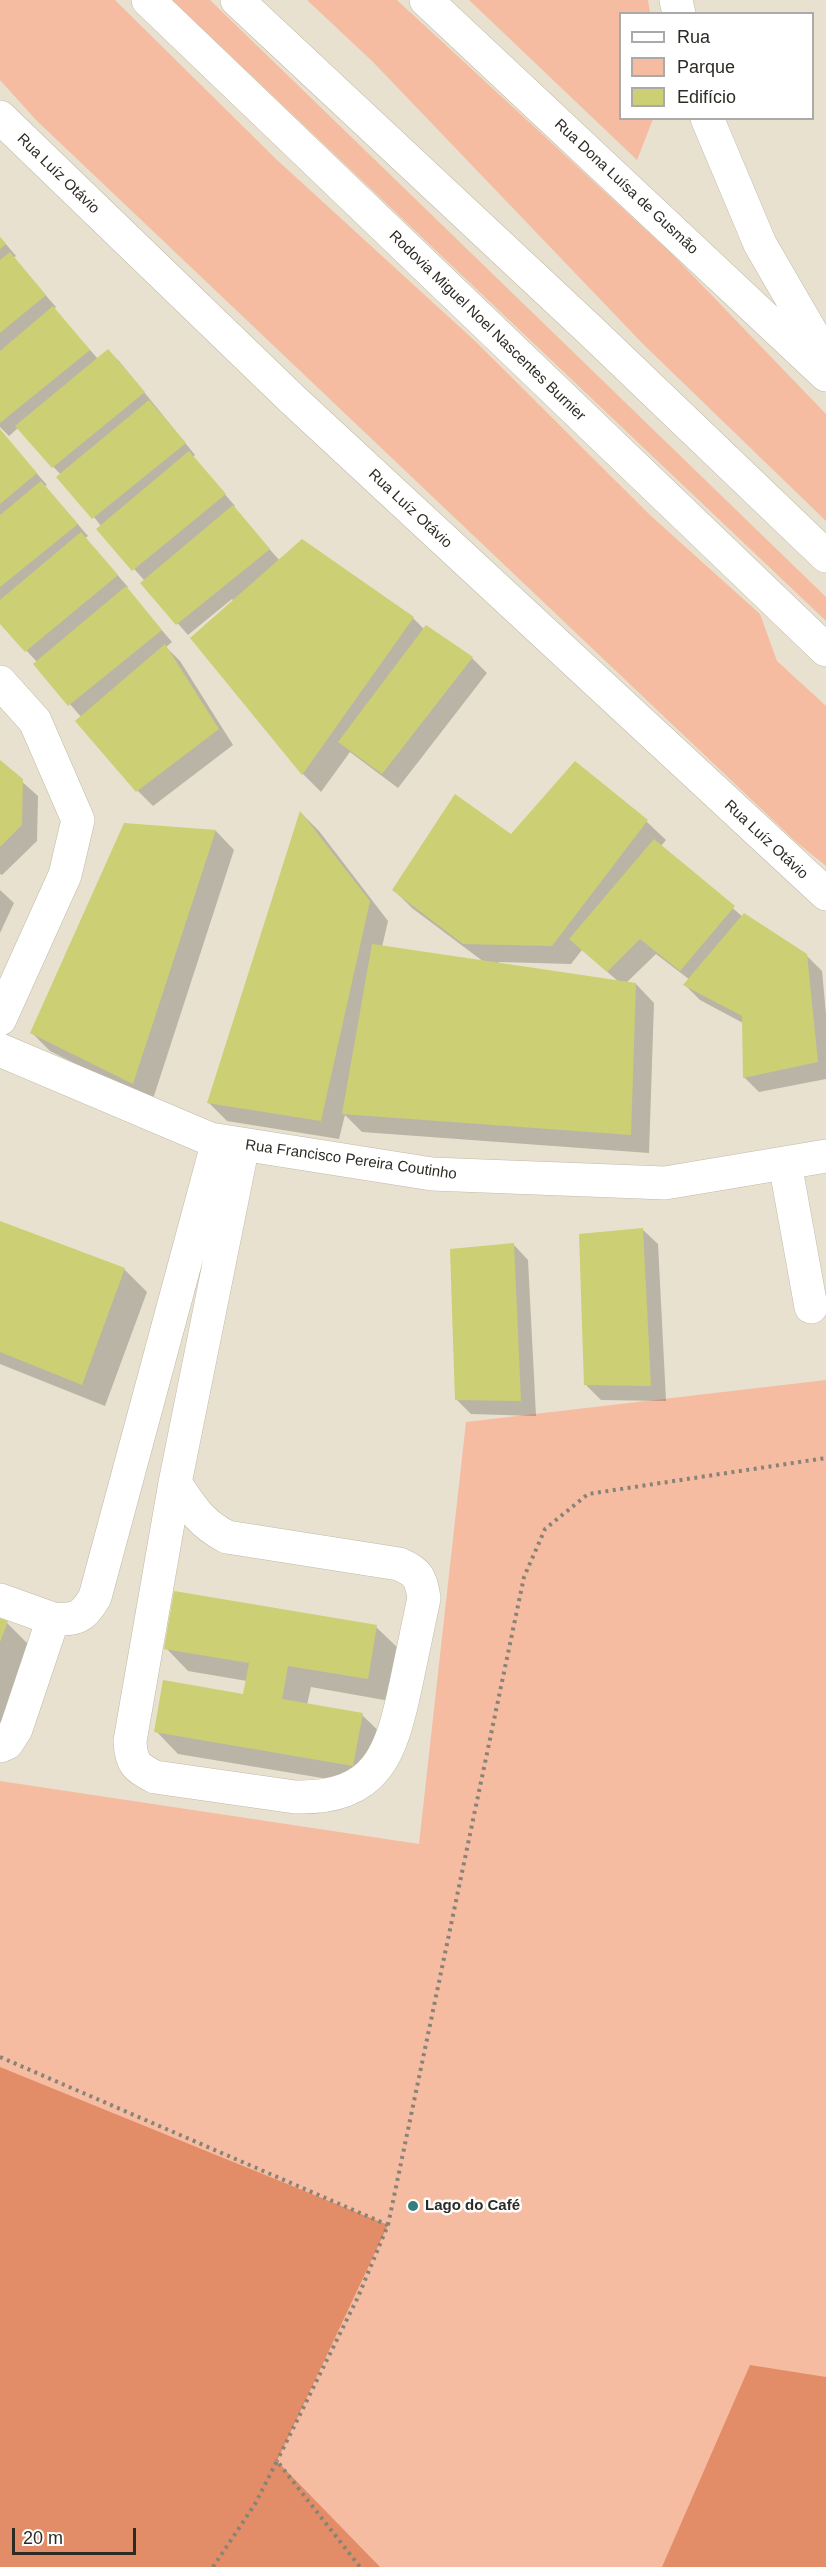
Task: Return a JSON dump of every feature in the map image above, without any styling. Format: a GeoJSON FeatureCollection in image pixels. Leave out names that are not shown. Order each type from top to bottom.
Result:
{"type":"FeatureCollection","features":[{"type":"Feature","properties":{"kind":"main road","name":"Rodovia Miguel Noel Nascentes Burnier"},"geometry":{"type":"LineString","coordinates":[[148,0],[826,650]]}},
{"type":"Feature","properties":{"kind":"main road"},"geometry":{"type":"LineString","coordinates":[[237,0],[582,323],[826,556]]}},
{"type":"Feature","properties":{"kind":"main road","name":"Rua Dona Luísa de Gusmão"},"geometry":{"type":"LineString","coordinates":[[426,0],[826,375]]}},
{"type":"Feature","properties":{"kind":"main road","name":"Rua Luíz Otávio"},"geometry":{"type":"LineString","coordinates":[[0,117],[291,398],[826,894]]}},
{"type":"Feature","properties":{"kind":"main road"},"geometry":{"type":"LineString","coordinates":[[708,120],[760,244],[826,358]]}},
{"type":"Feature","properties":{"kind":"main road"},"geometry":{"type":"LineString","coordinates":[[0,681],[35,721],[78,820],[65,875],[0,1019]]}},
{"type":"Feature","properties":{"kind":"main road","name":"Rua Francisco Pereira Coutinho"},"geometry":{"type":"LineString","coordinates":[[0,1050],[231,1143],[432,1174],[666,1183],[826,1156]]}},
{"type":"Feature","properties":{"kind":"main road"},"geometry":{"type":"LineString","coordinates":[[175,1483],[197,1517],[227,1537],[399,1564],[413,1570],[422,1583],[424,1598],[397,1726],[390,1748],[378,1767],[359,1783],[339,1793],[317,1798],[295,1797],[155,1777],[141,1770],[131,1757],[130,1741],[231,1143]]}},
{"type":"Feature","properties":{"kind":"main road"},"geometry":{"type":"LineString","coordinates":[[0,1600],[53,1619],[72,1620],[87,1611],[95,1597],[231,1143]]}},
{"type":"Feature","properties":{"kind":"main road"},"geometry":{"type":"LineString","coordinates":[[785,1163],[811,1307]]}},
{"type":"Feature","properties":{"kind":"main road"},"geometry":{"type":"LineString","coordinates":[[0,1746],[7,1743],[16,1729],[53,1619]]}},
{"type":"Feature","properties":{"kind":"path"},"geometry":{"type":"LineString","coordinates":[[213,2567],[255,2504],[357,2297],[388,2225],[524,1577],[545,1529],[588,1494],[826,1458]]}},
{"type":"Feature","properties":{"kind":"path"},"geometry":{"type":"LineString","coordinates":[[0,2057],[388,2225]]}},
{"type":"Feature","properties":{"kind":"path"},"geometry":{"type":"LineString","coordinates":[[276,2461],[360,2567]]}},
{"type":"Feature","properties":{"kind":"green space"},"geometry":{"type":"Polygon","coordinates":[[[0,0],[115,0],[276,159],[475,341],[651,516],[760,614],[777,661],[826,706],[826,866],[795,841],[36,120],[0,80],[0,0]]]}},
{"type":"Feature","properties":{"kind":"green space"},"geometry":{"type":"Polygon","coordinates":[[[172,0],[210,0],[826,597],[826,621],[172,0]]]}},
{"type":"Feature","properties":{"kind":"green space"},"geometry":{"type":"Polygon","coordinates":[[[307,0],[397,0],[673,255],[826,414],[826,521],[643,344],[373,62],[307,0]]]}},
{"type":"Feature","properties":{"kind":"green space"},"geometry":{"type":"Polygon","coordinates":[[[469,0],[648,0],[650,12],[619,12],[619,120],[653,120],[637,160],[469,0]]]}},
{"type":"Feature","properties":{"kind":"green space","name":"Lago do Café"},"geometry":{"type":"Polygon","coordinates":[[[826,1380],[826,2567],[0,2567],[0,1781],[419,1844],[466,1422],[826,1380]]]}},
{"type":"Feature","properties":{"kind":"shaded area"},"geometry":{"type":"Polygon","coordinates":[[[0,2067],[388,2225],[277,2461],[380,2567],[0,2567],[0,2067]]]}},
{"type":"Feature","properties":{"kind":"shaded area"},"geometry":{"type":"Polygon","coordinates":[[[750,2365],[826,2377],[826,2567],[662,2567],[750,2365]]]}},
{"type":"Feature","properties":{"kind":"building"},"geometry":{"type":"Polygon","coordinates":[[[0,237],[6,244],[0,249],[0,237]]]}},
{"type":"Feature","properties":{"kind":"building"},"geometry":{"type":"Polygon","coordinates":[[[10,252],[46,295],[0,333],[0,260],[10,252]]]}},
{"type":"Feature","properties":{"kind":"building"},"geometry":{"type":"Polygon","coordinates":[[[53,306],[90,350],[0,423],[0,351],[53,306]]]}},
{"type":"Feature","properties":{"kind":"building"},"geometry":{"type":"Polygon","coordinates":[[[108,349],[145,392],[52,468],[15,426],[108,349]]]}},
{"type":"Feature","properties":{"kind":"building"},"geometry":{"type":"Polygon","coordinates":[[[149,400],[186,443],[92,519],[56,477],[149,400]]]}},
{"type":"Feature","properties":{"kind":"building"},"geometry":{"type":"Polygon","coordinates":[[[0,429],[37,473],[0,504],[0,429]]]}},
{"type":"Feature","properties":{"kind":"building"},"geometry":{"type":"Polygon","coordinates":[[[189,451],[226,494],[132,571],[96,529],[189,451]]]}},
{"type":"Feature","properties":{"kind":"building"},"geometry":{"type":"Polygon","coordinates":[[[41,481],[78,524],[0,587],[0,515],[41,481]]]}},
{"type":"Feature","properties":{"kind":"building"},"geometry":{"type":"Polygon","coordinates":[[[233,505],[270,549],[176,625],[140,583],[233,505]]]}},
{"type":"Feature","properties":{"kind":"building"},"geometry":{"type":"Polygon","coordinates":[[[81,532],[118,575],[25,652],[0,624],[0,600],[81,532]]]}},
{"type":"Feature","properties":{"kind":"building"},"geometry":{"type":"Polygon","coordinates":[[[302,539],[414,617],[302,775],[190,638],[302,539]]]}},
{"type":"Feature","properties":{"kind":"building"},"geometry":{"type":"Polygon","coordinates":[[[126,586],[162,630],[68,706],[33,664],[126,586]]]}},
{"type":"Feature","properties":{"kind":"building"},"geometry":{"type":"Polygon","coordinates":[[[426,625],[473,657],[382,774],[338,742],[426,625]]]}},
{"type":"Feature","properties":{"kind":"building"},"geometry":{"type":"Polygon","coordinates":[[[165,644],[219,729],[136,792],[75,721],[165,644]]]}},
{"type":"Feature","properties":{"kind":"building"},"geometry":{"type":"Polygon","coordinates":[[[0,760],[23,779],[22,825],[0,847],[0,760]]]}},
{"type":"Feature","properties":{"kind":"building"},"geometry":{"type":"Polygon","coordinates":[[[575,761],[648,820],[552,946],[463,944],[392,890],[455,794],[511,834],[575,761]]]}},
{"type":"Feature","properties":{"kind":"building"},"geometry":{"type":"Polygon","coordinates":[[[300,811],[370,901],[321,1121],[207,1103],[300,811]]]}},
{"type":"Feature","properties":{"kind":"building"},"geometry":{"type":"Polygon","coordinates":[[[124,823],[216,830],[133,1084],[30,1033],[124,823]]]}},
{"type":"Feature","properties":{"kind":"building"},"geometry":{"type":"Polygon","coordinates":[[[654,839],[735,906],[680,971],[640,939],[607,972],[569,939],[654,839]]]}},
{"type":"Feature","properties":{"kind":"building"},"geometry":{"type":"Polygon","coordinates":[[[744,913],[807,954],[818,1062],[743,1078],[742,1016],[683,985],[744,913]]]}},
{"type":"Feature","properties":{"kind":"building"},"geometry":{"type":"Polygon","coordinates":[[[372,944],[636,983],[631,1135],[342,1114],[372,944]]]}},
{"type":"Feature","properties":{"kind":"building"},"geometry":{"type":"Polygon","coordinates":[[[0,1221],[125,1268],[82,1385],[0,1352],[0,1221]]]}},
{"type":"Feature","properties":{"kind":"building"},"geometry":{"type":"Polygon","coordinates":[[[643,1228],[651,1386],[584,1385],[579,1234],[643,1228]]]}},
{"type":"Feature","properties":{"kind":"building"},"geometry":{"type":"Polygon","coordinates":[[[514,1243],[521,1401],[455,1400],[450,1249],[514,1243]]]}},
{"type":"Feature","properties":{"kind":"building"},"geometry":{"type":"Polygon","coordinates":[[[174,1591],[377,1625],[368,1679],[288,1666],[282,1699],[363,1713],[353,1766],[154,1732],[163,1680],[243,1694],[249,1663],[164,1649],[174,1591]]]}},
{"type":"Feature","properties":{"kind":"building"},"geometry":{"type":"Polygon","coordinates":[[[0,1618],[8,1621],[0,1642],[0,1618]]]}},
{"type":"Feature","properties":{"kind":"place","name":"Lago do Café"},"geometry":{"type":"Point","coordinates":[413,2206]}}]}
